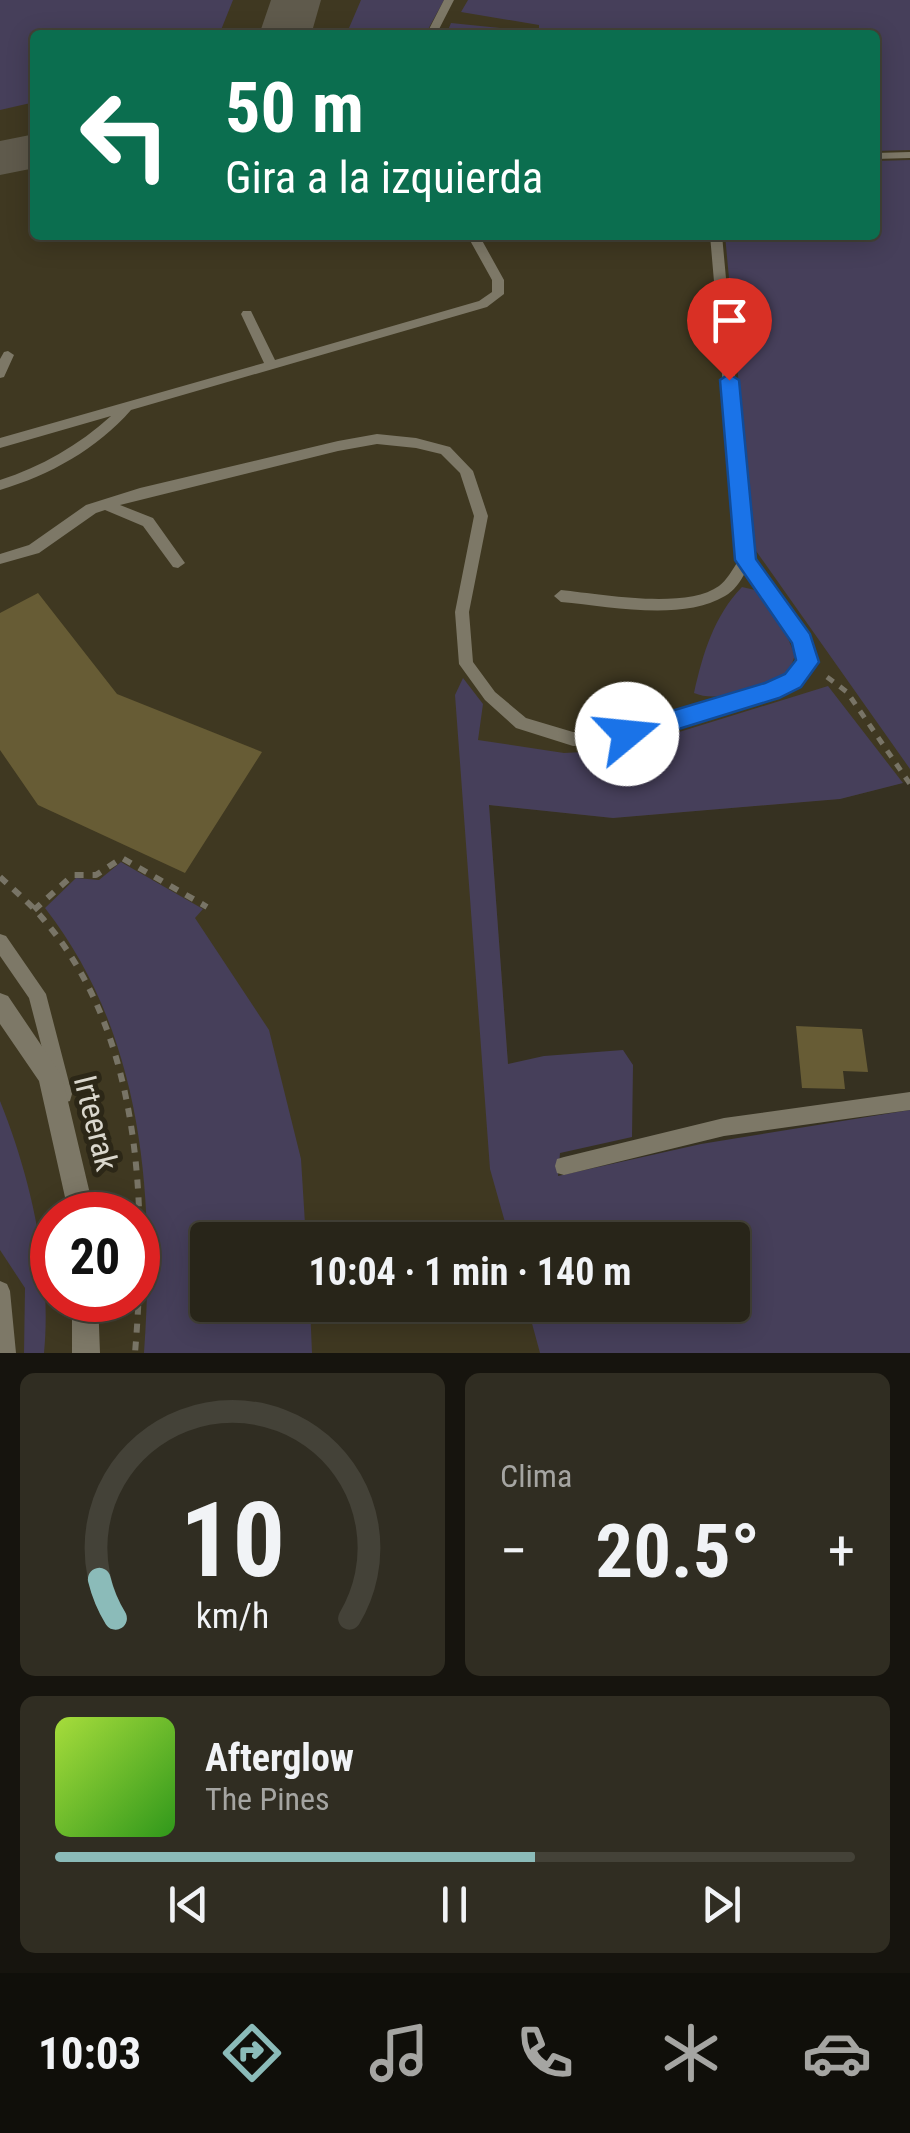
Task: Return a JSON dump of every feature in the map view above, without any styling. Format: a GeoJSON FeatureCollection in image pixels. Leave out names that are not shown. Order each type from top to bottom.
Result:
{"type":"FeatureCollection","features":[{"type":"Feature","properties":{"kind":"street","name":"Irteerak"},"geometry":{"type":"LineString","coordinates":[[0,1004],[50,1076],[78,1192]]}},
{"type":"Feature","properties":{"kind":"street"},"geometry":{"type":"LineString","coordinates":[[85,1322],[86,1353]]}},
{"type":"Feature","properties":{"kind":"lane"},"geometry":{"type":"LineString","coordinates":[[434,30],[449,0]]}},
{"type":"Feature","properties":{"kind":"lane"},"geometry":{"type":"LineString","coordinates":[[880,156],[910,155]]}},
{"type":"Feature","properties":{"kind":"lane"},"geometry":{"type":"LineString","coordinates":[[0,443],[483,304],[498,294],[498,280],[476,240]]}},
{"type":"Feature","properties":{"kind":"lane"},"geometry":{"type":"LineString","coordinates":[[0,559],[34,549],[91,509],[161,488],[377,439],[445,450],[466,471],[481,516],[462,612],[466,664],[490,696],[521,723],[573,739],[612,739],[771,691],[793,680],[808,662],[802,640],[746,560],[716,240]]}},
{"type":"Feature","properties":{"kind":"lane"},"geometry":{"type":"LineString","coordinates":[[247,314],[272,364]]}},
{"type":"Feature","properties":{"kind":"lane"},"geometry":{"type":"LineString","coordinates":[[0,374],[8,355]]}},
{"type":"Feature","properties":{"kind":"lane"},"geometry":{"type":"LineString","coordinates":[[0,485],[94,438],[112,425],[128,405]]}},
{"type":"Feature","properties":{"kind":"lane"},"geometry":{"type":"LineString","coordinates":[[148,522],[161,488]]}},
{"type":"Feature","properties":{"kind":"lane"},"geometry":{"type":"LineString","coordinates":[[105,504],[148,522],[178,563]]}},
{"type":"Feature","properties":{"kind":"lane"},"geometry":{"type":"LineString","coordinates":[[561,596],[672,603],[704,600],[722,591],[746,560]]}},
{"type":"Feature","properties":{"kind":"lane"},"geometry":{"type":"LineString","coordinates":[[0,942],[37,994],[60,1070],[69,1143]]}},
{"type":"Feature","properties":{"kind":"lane"},"geometry":{"type":"LineString","coordinates":[[564,1166],[724,1127],[910,1101]]}},
{"type":"Feature","properties":{"kind":"lane"},"geometry":{"type":"LineString","coordinates":[[0,1290],[6,1353]]}},
{"type":"Feature","properties":{"kind":"path"},"geometry":{"type":"LineString","coordinates":[[808,662],[847,692],[910,784]]}},
{"type":"Feature","properties":{"kind":"path"},"geometry":{"type":"LineString","coordinates":[[34,910],[73,876],[96,875],[122,858],[206,907]]}},
{"type":"Feature","properties":{"kind":"path"},"geometry":{"type":"LineString","coordinates":[[0,878],[48,923],[88,990],[127,1109],[140,1217],[135,1353]]}},
{"type":"Feature","properties":{"kind":"shaded area"},"geometry":{"type":"Polygon","coordinates":[[[0,0],[910,0],[910,166],[880,167],[880,30],[30,30],[30,240],[814,240],[910,425],[910,781],[840,799],[613,818],[489,805],[508,1064],[532,1222],[190,1222],[190,1322],[547,1322],[546,1353],[0,1353],[0,0]]]}},
{"type":"Feature","properties":{"kind":"shaded area"},"geometry":{"type":"Polygon","coordinates":[[[0,0],[233,0],[221,30],[30,30],[30,103],[0,110],[0,0]]]}},
{"type":"Feature","properties":{"kind":"shaded area"},"geometry":{"type":"Polygon","coordinates":[[[361,0],[444,0],[428,30],[348,30],[361,0]]]}},
{"type":"Feature","properties":{"kind":"shaded area"},"geometry":{"type":"Polygon","coordinates":[[[468,0],[910,0],[910,150],[880,151],[880,30],[539,30],[539,25],[461,12],[468,0]]]}},
{"type":"Feature","properties":{"kind":"shaded area"},"geometry":{"type":"Polygon","coordinates":[[[451,23],[519,30],[448,30],[451,23]]]}},
{"type":"Feature","properties":{"kind":"shaded area"},"geometry":{"type":"Polygon","coordinates":[[[910,160],[910,769],[754,548],[725,240],[880,240],[880,161],[910,160]]]}},
{"type":"Feature","properties":{"kind":"shaded area"},"geometry":{"type":"Polygon","coordinates":[[[742,587],[755,590],[783,627],[795,655],[789,672],[730,695],[694,693],[711,636],[742,587]]]}},
{"type":"Feature","properties":{"kind":"shaded area"},"geometry":{"type":"Polygon","coordinates":[[[463,678],[483,704],[478,740],[564,753],[621,750],[828,686],[903,783],[840,799],[613,818],[489,805],[508,1064],[544,1056],[623,1050],[633,1065],[632,1137],[560,1153],[558,1176],[701,1144],[910,1110],[910,1353],[540,1353],[532,1322],[750,1322],[750,1222],[505,1222],[490,1169],[455,695],[463,678]]]}},
{"type":"Feature","properties":{"kind":"shaded area"},"geometry":{"type":"Polygon","coordinates":[[[121,862],[203,909],[195,918],[269,1030],[301,1159],[305,1222],[190,1222],[190,1322],[311,1322],[312,1353],[144,1353],[146,1322],[160,1322],[160,1192],[145,1192],[136,1120],[123,1064],[104,1009],[78,957],[45,908],[76,878],[99,880],[121,862]]]}},
{"type":"Feature","properties":{"kind":"shaded area"},"geometry":{"type":"Polygon","coordinates":[[[0,1101],[30,1193],[30,1322],[46,1322],[44,1353],[24,1353],[25,1288],[0,1250],[0,1101]]]}},
{"type":"Feature","properties":{"kind":"building"},"geometry":{"type":"Polygon","coordinates":[[[38,593],[117,694],[262,752],[185,873],[38,805],[0,750],[0,613],[38,593]]]}},
{"type":"Feature","properties":{"kind":"building"},"geometry":{"type":"Polygon","coordinates":[[[796,1026],[862,1029],[868,1072],[843,1071],[845,1089],[802,1088],[796,1026]]]}},
{"type":"Feature","properties":{"kind":"taxiway"},"geometry":{"type":"LineString","coordinates":[[287,30],[296,0]]}},
{"type":"Feature","properties":{"kind":"taxiway"},"geometry":{"type":"LineString","coordinates":[[0,158],[30,152]]}},
{"type":"Feature","properties":{"kind":"route"},"geometry":{"type":"LineString","coordinates":[[627,734],[771,691],[806,670],[810,656],[802,640],[746,560],[729,380]]}}]}
